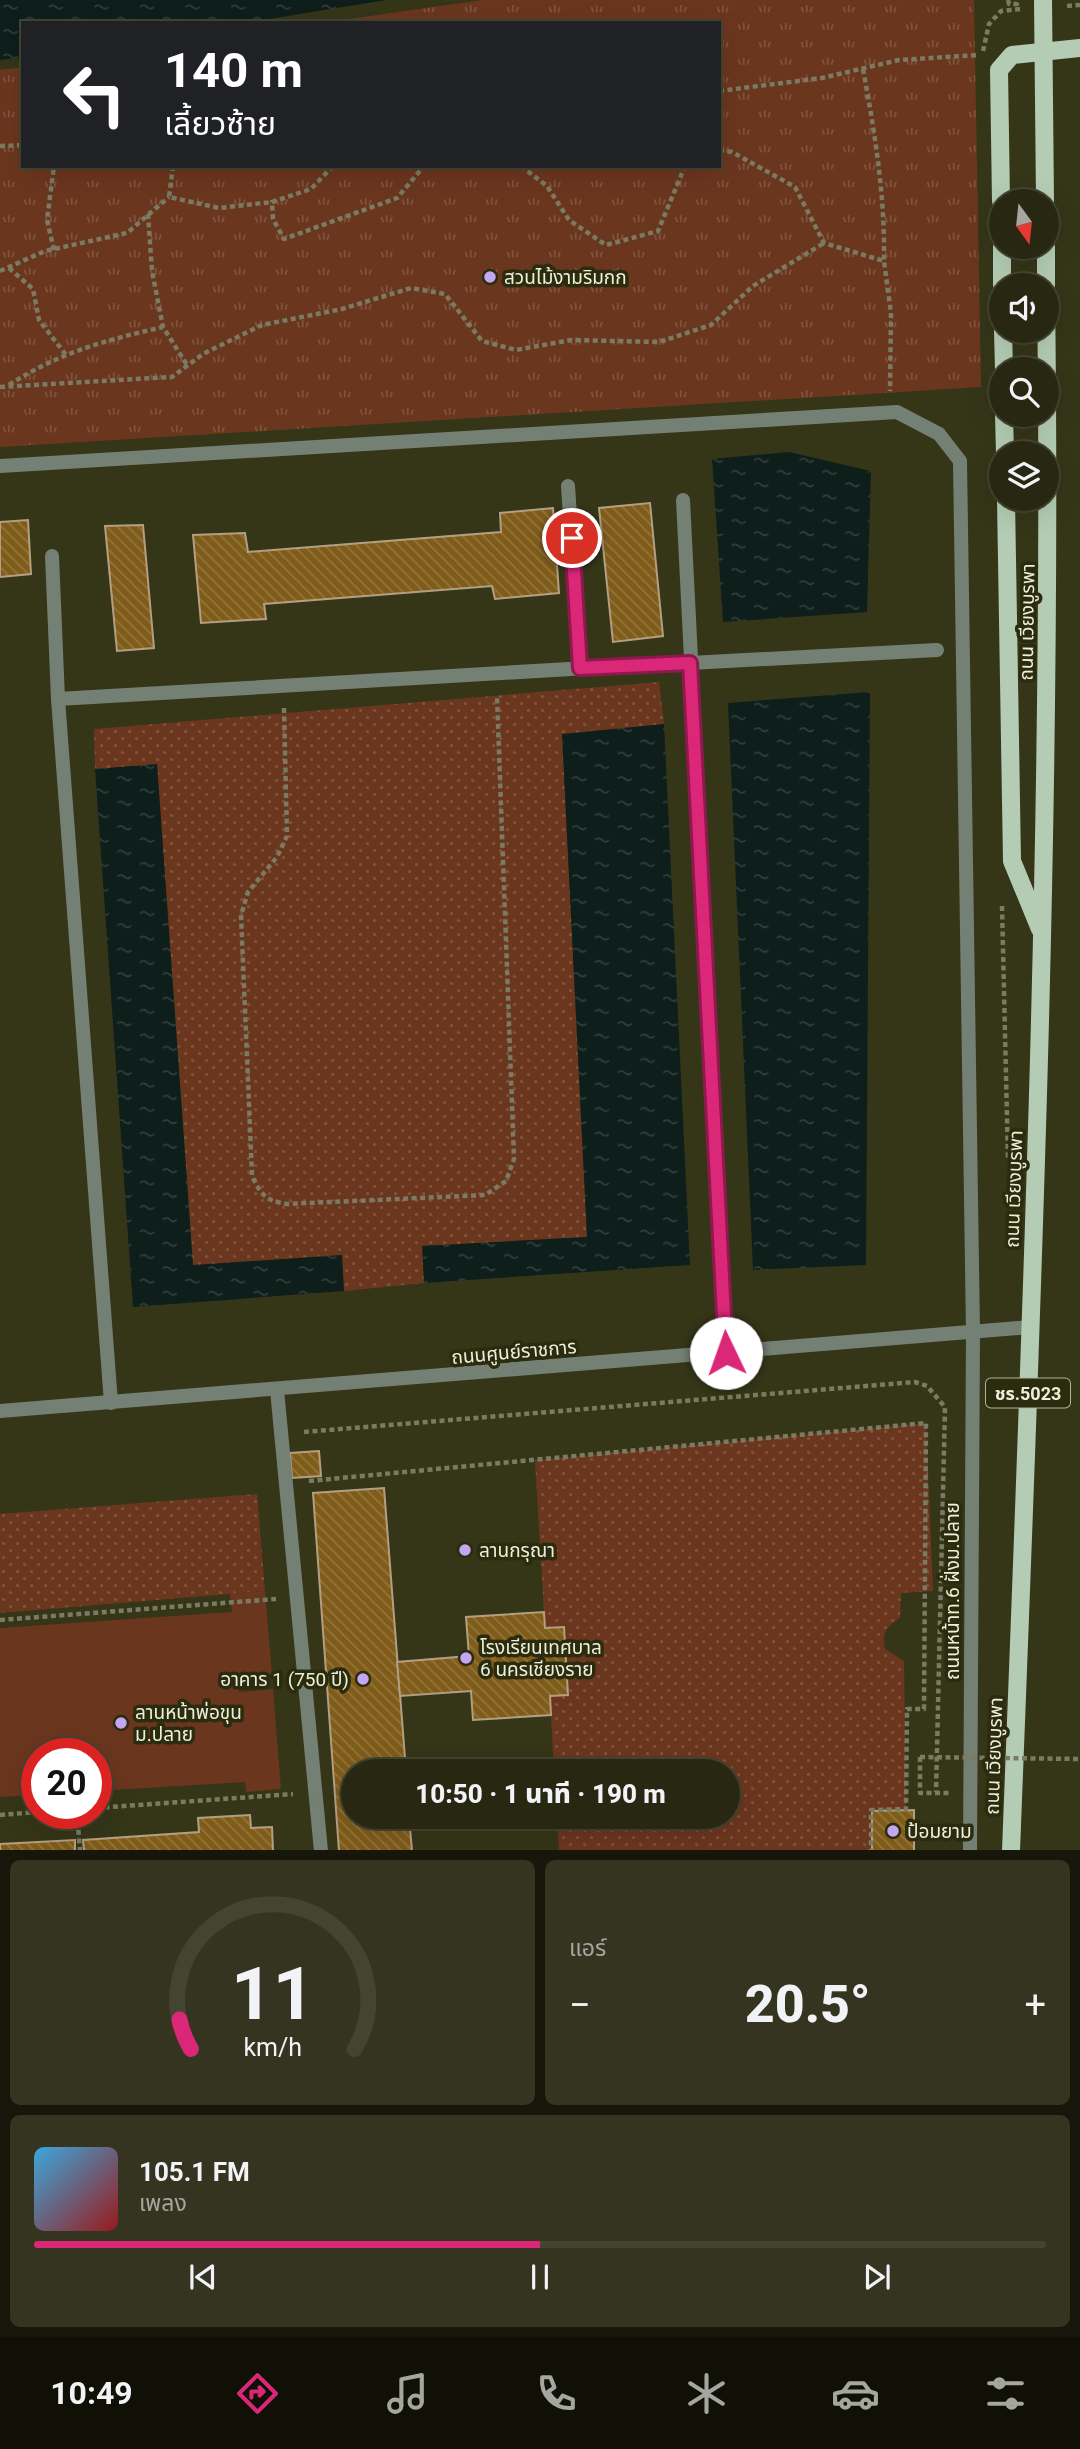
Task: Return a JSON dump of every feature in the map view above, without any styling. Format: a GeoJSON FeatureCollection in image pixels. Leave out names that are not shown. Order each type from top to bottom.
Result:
{"type":"FeatureCollection","features":[{"type":"Feature","properties":{"kind":"main road"},"geometry":{"type":"LineString","coordinates":[[1043,0],[1045,189]]}},
{"type":"Feature","properties":{"kind":"main road"},"geometry":{"type":"LineString","coordinates":[[1001,189],[999,70],[1012,55],[1080,48]]}},
{"type":"Feature","properties":{"kind":"main road","name":"ถนน เวียงบูรพา"},"geometry":{"type":"LineString","coordinates":[[1012,1850],[1043,935],[1049,528],[1047,343]]}},
{"type":"Feature","properties":{"kind":"main road"},"geometry":{"type":"LineString","coordinates":[[1006,511],[1012,861],[1043,935]]}},
{"type":"Feature","properties":{"kind":"street","name":"ถนนหน้าท.6 ฝั่งม.ปลาย"},"geometry":{"type":"LineString","coordinates":[[890,412],[897,412],[939,434],[960,461],[973,1332],[970,1850]]}},
{"type":"Feature","properties":{"kind":"street"},"geometry":{"type":"LineString","coordinates":[[0,466],[890,412]]}},
{"type":"Feature","properties":{"kind":"street"},"geometry":{"type":"LineString","coordinates":[[568,486],[580,668]]}},
{"type":"Feature","properties":{"kind":"street"},"geometry":{"type":"LineString","coordinates":[[683,500],[689,662],[726,1353]]}},
{"type":"Feature","properties":{"kind":"street"},"geometry":{"type":"LineString","coordinates":[[52,556],[58,699],[111,1403]]}},
{"type":"Feature","properties":{"kind":"street"},"geometry":{"type":"LineString","coordinates":[[58,699],[496,672],[937,650]]}},
{"type":"Feature","properties":{"kind":"street","name":"ถนนศูนย์ราชการ"},"geometry":{"type":"LineString","coordinates":[[0,1411],[1031,1327]]}},
{"type":"Feature","properties":{"kind":"street"},"geometry":{"type":"LineString","coordinates":[[277,1390],[320,1850]]}},
{"type":"Feature","properties":{"kind":"path"},"geometry":{"type":"LineString","coordinates":[[1008,0],[1009,4],[1017,4],[1017,0]]}},
{"type":"Feature","properties":{"kind":"path"},"geometry":{"type":"LineString","coordinates":[[721,91],[822,78],[899,60],[983,55]]}},
{"type":"Feature","properties":{"kind":"path"},"geometry":{"type":"LineString","coordinates":[[863,68],[881,170],[884,261],[891,313],[890,412]]}},
{"type":"Feature","properties":{"kind":"path"},"geometry":{"type":"LineString","coordinates":[[0,146],[21,145]]}},
{"type":"Feature","properties":{"kind":"path"},"geometry":{"type":"LineString","coordinates":[[721,150],[733,152],[795,187],[824,243],[884,261]]}},
{"type":"Feature","properties":{"kind":"path"},"geometry":{"type":"LineString","coordinates":[[54,168],[47,220],[54,250]]}},
{"type":"Feature","properties":{"kind":"path"},"geometry":{"type":"LineString","coordinates":[[0,271],[54,250],[127,233],[169,197],[173,168]]}},
{"type":"Feature","properties":{"kind":"path"},"geometry":{"type":"LineString","coordinates":[[169,197],[219,208],[272,202],[311,189],[331,168]]}},
{"type":"Feature","properties":{"kind":"path"},"geometry":{"type":"LineString","coordinates":[[272,202],[273,219],[284,239],[397,198],[422,168]]}},
{"type":"Feature","properties":{"kind":"path"},"geometry":{"type":"LineString","coordinates":[[524,168],[547,186],[569,220],[606,245],[658,231],[684,168]]}},
{"type":"Feature","properties":{"kind":"path"},"geometry":{"type":"LineString","coordinates":[[148,214],[152,271],[163,327],[187,365]]}},
{"type":"Feature","properties":{"kind":"path"},"geometry":{"type":"LineString","coordinates":[[0,387],[172,377],[203,354],[262,325],[342,309],[411,288],[445,295],[482,341],[516,350],[571,340],[659,342],[711,325],[752,286],[824,243]]}},
{"type":"Feature","properties":{"kind":"path"},"geometry":{"type":"LineString","coordinates":[[9,267],[33,289],[39,320],[66,355]]}},
{"type":"Feature","properties":{"kind":"path"},"geometry":{"type":"LineString","coordinates":[[7,387],[41,364],[101,341],[163,327]]}},
{"type":"Feature","properties":{"kind":"path"},"geometry":{"type":"LineString","coordinates":[[284,686],[287,836],[277,857],[248,892],[241,915],[252,1176],[259,1191],[268,1201],[287,1205],[485,1195],[506,1181],[514,1159],[496,672]]}},
{"type":"Feature","properties":{"kind":"path"},"geometry":{"type":"LineString","coordinates":[[293,1440],[302,1433],[366,1426],[915,1382],[928,1386],[945,1407],[936,1793]]}},
{"type":"Feature","properties":{"kind":"path"},"geometry":{"type":"LineString","coordinates":[[304,1482],[926,1423],[924,1709],[907,1709],[906,1809],[871,1810],[871,1850]]}},
{"type":"Feature","properties":{"kind":"path"},"geometry":{"type":"LineString","coordinates":[[0,1620],[284,1598]]}},
{"type":"Feature","properties":{"kind":"path"},"geometry":{"type":"LineString","coordinates":[[920,1793],[920,1757],[1080,1759]]}},
{"type":"Feature","properties":{"kind":"path"},"geometry":{"type":"LineString","coordinates":[[112,1807],[315,1792]]}},
{"type":"Feature","properties":{"kind":"path"},"geometry":{"type":"LineString","coordinates":[[0,1815],[21,1813]]}},
{"type":"Feature","properties":{"kind":"path"},"geometry":{"type":"LineString","coordinates":[[78,1829],[79,1850]]}},
{"type":"Feature","properties":{"kind":"green space","name":"สวนไม้งามริมกก"},"geometry":{"type":"Polygon","coordinates":[[[483,0],[974,0],[981,387],[0,447],[0,70],[21,67],[21,168],[721,168],[721,21],[335,21],[483,0]]]}},
{"type":"Feature","properties":{"kind":"green space"},"geometry":{"type":"Polygon","coordinates":[[[659,682],[664,724],[562,735],[587,1237],[423,1246],[424,1283],[344,1291],[341,1255],[193,1266],[157,765],[95,769],[94,729],[659,682]]]}},
{"type":"Feature","properties":{"kind":"green space"},"geometry":{"type":"Polygon","coordinates":[[[926,1423],[933,1591],[901,1593],[900,1618],[888,1627],[884,1638],[885,1649],[904,1661],[906,1809],[871,1810],[871,1850],[559,1850],[558,1829],[740,1829],[740,1759],[553,1759],[550,1696],[568,1694],[564,1627],[545,1628],[535,1460],[926,1423]]]}},
{"type":"Feature","properties":{"kind":"green space"},"geometry":{"type":"Polygon","coordinates":[[[257,1494],[265,1591],[0,1613],[0,1514],[257,1494]]]}},
{"type":"Feature","properties":{"kind":"green space","name":"ลานหน้าพ่อขุน ม.ปลาย"},"geometry":{"type":"Polygon","coordinates":[[[265,1591],[272,1675],[237,1679],[239,1692],[273,1689],[281,1789],[246,1792],[245,1782],[112,1790],[112,1738],[21,1738],[21,1796],[0,1797],[0,1628],[232,1612],[230,1594],[265,1591]]]}},
{"type":"Feature","properties":{"kind":"water"},"geometry":{"type":"Polygon","coordinates":[[[0,0],[386,0],[257,21],[21,21],[21,57],[0,60],[0,0]]]}},
{"type":"Feature","properties":{"kind":"water"},"geometry":{"type":"Polygon","coordinates":[[[789,452],[871,471],[867,612],[723,622],[712,459],[789,452]]]}},
{"type":"Feature","properties":{"kind":"water"},"geometry":{"type":"Polygon","coordinates":[[[870,692],[866,1265],[753,1270],[728,703],[870,692]]]}},
{"type":"Feature","properties":{"kind":"water"},"geometry":{"type":"Polygon","coordinates":[[[664,724],[690,1265],[424,1283],[422,1246],[587,1237],[562,734],[664,724]]]}},
{"type":"Feature","properties":{"kind":"water"},"geometry":{"type":"Polygon","coordinates":[[[157,764],[193,1265],[342,1255],[344,1291],[133,1307],[95,769],[157,764]]]}},
{"type":"Feature","properties":{"kind":"building"},"geometry":{"type":"Polygon","coordinates":[[[650,503],[663,636],[613,642],[599,508],[650,503]]]}},
{"type":"Feature","properties":{"kind":"building"},"geometry":{"type":"Polygon","coordinates":[[[553,508],[559,593],[495,599],[492,586],[264,604],[266,619],[201,623],[193,535],[245,533],[248,552],[501,532],[500,513],[553,508]]]}},
{"type":"Feature","properties":{"kind":"building"},"geometry":{"type":"Polygon","coordinates":[[[28,520],[31,574],[0,577],[0,522],[28,520]]]}},
{"type":"Feature","properties":{"kind":"building"},"geometry":{"type":"Polygon","coordinates":[[[143,525],[154,648],[117,651],[105,526],[143,525]]]}},
{"type":"Feature","properties":{"kind":"building"},"geometry":{"type":"Polygon","coordinates":[[[319,1451],[321,1476],[292,1478],[290,1453],[319,1451]]]}},
{"type":"Feature","properties":{"kind":"building","name":"อาคาร 1 (750 ปี)"},"geometry":{"type":"Polygon","coordinates":[[[384,1488],[405,1759],[341,1759],[341,1829],[410,1829],[412,1850],[339,1850],[313,1493],[384,1488]]]}},
{"type":"Feature","properties":{"kind":"building"},"geometry":{"type":"Polygon","coordinates":[[[544,1612],[545,1628],[564,1627],[568,1695],[550,1696],[551,1715],[473,1720],[471,1691],[400,1696],[397,1662],[469,1656],[466,1617],[544,1612]]]}},
{"type":"Feature","properties":{"kind":"building","name":"ป้อมยาม"},"geometry":{"type":"Polygon","coordinates":[[[914,1810],[914,1850],[872,1850],[872,1811],[914,1810]]]}},
{"type":"Feature","properties":{"kind":"building"},"geometry":{"type":"Polygon","coordinates":[[[250,1815],[251,1828],[272,1827],[273,1850],[84,1850],[83,1840],[199,1832],[198,1818],[250,1815]]]}},
{"type":"Feature","properties":{"kind":"building"},"geometry":{"type":"Polygon","coordinates":[[[75,1840],[75,1850],[0,1850],[0,1844],[75,1840]]]}},
{"type":"Feature","properties":{"kind":"place","name":"สวนไม้งามริมกก"},"geometry":{"type":"Point","coordinates":[490,277]}},
{"type":"Feature","properties":{"kind":"place","name":"ลานกรุณา"},"geometry":{"type":"Point","coordinates":[465,1550]}},
{"type":"Feature","properties":{"kind":"place","name":"โรงเรียนเทศบาล 6 นครเชียงราย"},"geometry":{"type":"Point","coordinates":[466,1658]}},
{"type":"Feature","properties":{"kind":"place","name":"อาคาร 1 (750 ปี)"},"geometry":{"type":"Point","coordinates":[363,1679]}},
{"type":"Feature","properties":{"kind":"place","name":"ลานหน้าพ่อขุน ม.ปลาย"},"geometry":{"type":"Point","coordinates":[121,1723]}},
{"type":"Feature","properties":{"kind":"place","name":"ป้อมยาม"},"geometry":{"type":"Point","coordinates":[893,1831]}},
{"type":"Feature","properties":{"kind":"route"},"geometry":{"type":"LineString","coordinates":[[572,538],[580,668],[690,663],[726,1353]]}}]}
